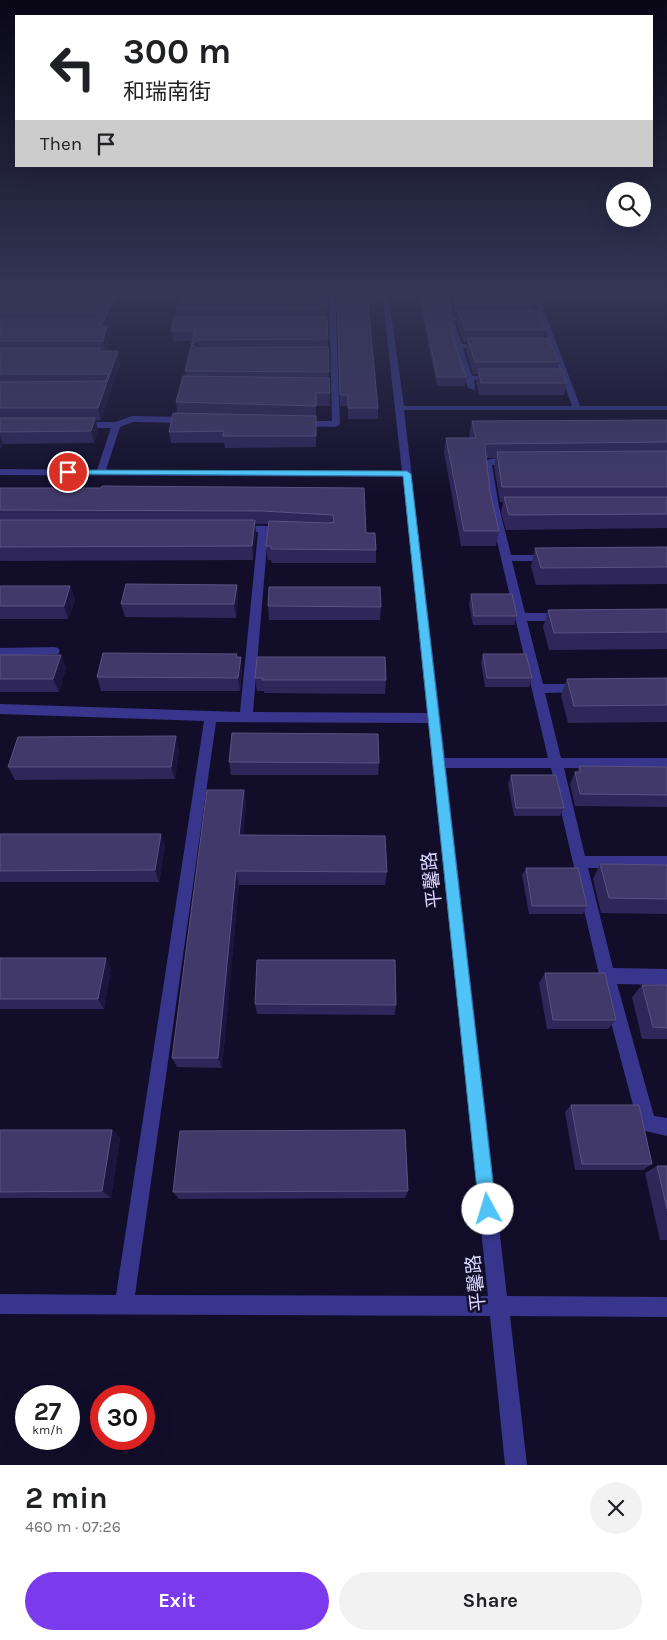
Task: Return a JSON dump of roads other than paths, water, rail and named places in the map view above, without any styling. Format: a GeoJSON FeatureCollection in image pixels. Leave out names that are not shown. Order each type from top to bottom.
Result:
{"type":"FeatureCollection","features":[{"type":"Feature","properties":{"kind":"street"},"geometry":{"type":"LineString","coordinates":[[288,423],[336,424],[333,360]]}},
{"type":"Feature","properties":{"kind":"street","name":"平馨路"},"geometry":{"type":"LineString","coordinates":[[394,360],[516,1465]]}},
{"type":"Feature","properties":{"kind":"street"},"geometry":{"type":"LineString","coordinates":[[462,360],[472,388]]}},
{"type":"Feature","properties":{"kind":"street"},"geometry":{"type":"LineString","coordinates":[[559,360],[577,408]]}},
{"type":"Feature","properties":{"kind":"street"},"geometry":{"type":"LineString","coordinates":[[469,378],[508,378]]}},
{"type":"Feature","properties":{"kind":"street"},"geometry":{"type":"LineString","coordinates":[[556,378],[566,378]]}},
{"type":"Feature","properties":{"kind":"street"},"geometry":{"type":"LineString","coordinates":[[324,387],[334,387]]}},
{"type":"Feature","properties":{"kind":"street"},"geometry":{"type":"LineString","coordinates":[[400,408],[667,408]]}},
{"type":"Feature","properties":{"kind":"street"},"geometry":{"type":"LineString","coordinates":[[68,425],[116,425],[132,419],[200,421]]}},
{"type":"Feature","properties":{"kind":"street"},"geometry":{"type":"LineString","coordinates":[[101,472],[116,425]]}},
{"type":"Feature","properties":{"kind":"street"},"geometry":{"type":"LineString","coordinates":[[526,462],[487,462],[499,507],[507,558],[521,618],[607,976],[647,1124],[667,1127]]}},
{"type":"Feature","properties":{"kind":"street"},"geometry":{"type":"LineString","coordinates":[[0,472],[407,474]]}},
{"type":"Feature","properties":{"kind":"street"},"geometry":{"type":"LineString","coordinates":[[224,529],[292,530]]}},
{"type":"Feature","properties":{"kind":"street"},"geometry":{"type":"LineString","coordinates":[[246,717],[263,529]]}},
{"type":"Feature","properties":{"kind":"street"},"geometry":{"type":"LineString","coordinates":[[507,558],[563,558]]}},
{"type":"Feature","properties":{"kind":"street"},"geometry":{"type":"LineString","coordinates":[[521,618],[570,617]]}},
{"type":"Feature","properties":{"kind":"street"},"geometry":{"type":"LineString","coordinates":[[0,652],[54,651]]}},
{"type":"Feature","properties":{"kind":"street"},"geometry":{"type":"LineString","coordinates":[[538,689],[588,688]]}},
{"type":"Feature","properties":{"kind":"street"},"geometry":{"type":"LineString","coordinates":[[0,709],[246,717],[434,718]]}},
{"type":"Feature","properties":{"kind":"street"},"geometry":{"type":"LineString","coordinates":[[124,1304],[211,716]]}},
{"type":"Feature","properties":{"kind":"street"},"geometry":{"type":"LineString","coordinates":[[439,763],[667,763]]}},
{"type":"Feature","properties":{"kind":"street"},"geometry":{"type":"LineString","coordinates":[[580,862],[667,862]]}},
{"type":"Feature","properties":{"kind":"street"},"geometry":{"type":"LineString","coordinates":[[607,976],[667,977]]}},
{"type":"Feature","properties":{"kind":"street"},"geometry":{"type":"LineString","coordinates":[[0,1304],[667,1307]]}}]}
